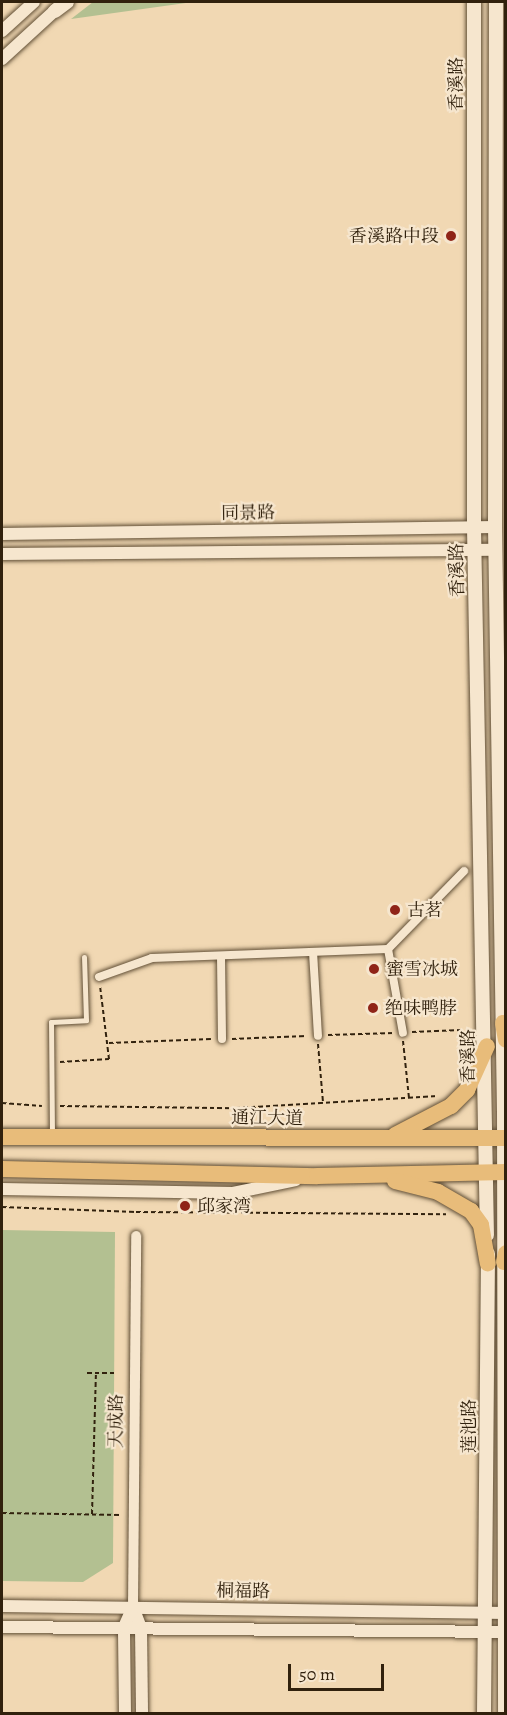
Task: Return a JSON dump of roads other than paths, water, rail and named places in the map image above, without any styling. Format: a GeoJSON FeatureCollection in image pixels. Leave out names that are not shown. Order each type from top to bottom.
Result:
{"type":"FeatureCollection","features":[{"type":"Feature","properties":{"kind":"main road","name":"香溪路"},"geometry":{"type":"LineString","coordinates":[[474,2],[474,528],[487,1046],[486,1138]]}},
{"type":"Feature","properties":{"kind":"main road","name":"香溪路"},"geometry":{"type":"LineString","coordinates":[[495,2],[495,550],[505,1138]]}},
{"type":"Feature","properties":{"kind":"main road"},"geometry":{"type":"LineString","coordinates":[[495,146],[504,80],[502,10],[506,2]]}},
{"type":"Feature","properties":{"kind":"main road"},"geometry":{"type":"LineString","coordinates":[[386,1139],[429,1121],[451,1107],[467,1090],[487,1046]]}},
{"type":"Feature","properties":{"kind":"main road","name":"通江大道"},"geometry":{"type":"LineString","coordinates":[[2,1137],[28,1134],[386,1139],[505,1138]]}},
{"type":"Feature","properties":{"kind":"main road","name":"莲池路"},"geometry":{"type":"LineString","coordinates":[[486,1138],[486,1172],[499,1259],[505,1713]]}},
{"type":"Feature","properties":{"kind":"main road","name":"莲池路"},"geometry":{"type":"LineString","coordinates":[[484,1713],[483,1631],[505,1138]]}},
{"type":"Feature","properties":{"kind":"main road"},"geometry":{"type":"LineString","coordinates":[[2,1169],[317,1176],[505,1172]]}},
{"type":"Feature","properties":{"kind":"main road"},"geometry":{"type":"LineString","coordinates":[[364,1175],[438,1192],[471,1211],[499,1259]]}},
{"type":"Feature","properties":{"kind":"street"},"geometry":{"type":"LineString","coordinates":[[2,31],[34,2]]}},
{"type":"Feature","properties":{"kind":"street"},"geometry":{"type":"LineString","coordinates":[[2,59],[62,5]]}},
{"type":"Feature","properties":{"kind":"street","name":"同景路"},"geometry":{"type":"LineString","coordinates":[[2,534],[495,527]]}},
{"type":"Feature","properties":{"kind":"street"},"geometry":{"type":"LineString","coordinates":[[2,554],[495,550]]}},
{"type":"Feature","properties":{"kind":"street"},"geometry":{"type":"LineString","coordinates":[[99,977],[152,958],[388,949],[464,871]]}},
{"type":"Feature","properties":{"kind":"street"},"geometry":{"type":"LineString","coordinates":[[388,949],[403,1033]]}},
{"type":"Feature","properties":{"kind":"street"},"geometry":{"type":"LineString","coordinates":[[313,952],[318,1036]]}},
{"type":"Feature","properties":{"kind":"street"},"geometry":{"type":"LineString","coordinates":[[221,956],[222,1039]]}},
{"type":"Feature","properties":{"kind":"street","name":"通江大道"},"geometry":{"type":"LineString","coordinates":[[2,1130],[28,1134]]}},
{"type":"Feature","properties":{"kind":"street"},"geometry":{"type":"LineString","coordinates":[[2,1189],[233,1193],[317,1176]]}},
{"type":"Feature","properties":{"kind":"street","name":"天成路"},"geometry":{"type":"LineString","coordinates":[[136,1236],[133,1607],[141,1628],[142,1713]]}},
{"type":"Feature","properties":{"kind":"street","name":"桐福路"},"geometry":{"type":"LineString","coordinates":[[2,1606],[505,1613]]}},
{"type":"Feature","properties":{"kind":"street","name":"天成路"},"geometry":{"type":"LineString","coordinates":[[125,1713],[124,1628],[133,1607]]}},
{"type":"Feature","properties":{"kind":"street","name":"桐福路"},"geometry":{"type":"LineString","coordinates":[[2,1627],[505,1632]]}},
{"type":"Feature","properties":{"kind":"lane"},"geometry":{"type":"LineString","coordinates":[[52,1135],[51,1022],[86,1020],[84,957]]}},
{"type":"Feature","properties":{"kind":"place","name":"香溪路中段"},"geometry":{"type":"Point","coordinates":[451,236]}},
{"type":"Feature","properties":{"kind":"place","name":"古茗"},"geometry":{"type":"Point","coordinates":[395,910]}},
{"type":"Feature","properties":{"kind":"place","name":"蜜雪冰城"},"geometry":{"type":"Point","coordinates":[374,969]}},
{"type":"Feature","properties":{"kind":"place","name":"绝味鸭脖"},"geometry":{"type":"Point","coordinates":[373,1008]}},
{"type":"Feature","properties":{"kind":"place","name":"邱家湾"},"geometry":{"type":"Point","coordinates":[185,1206]}}]}
